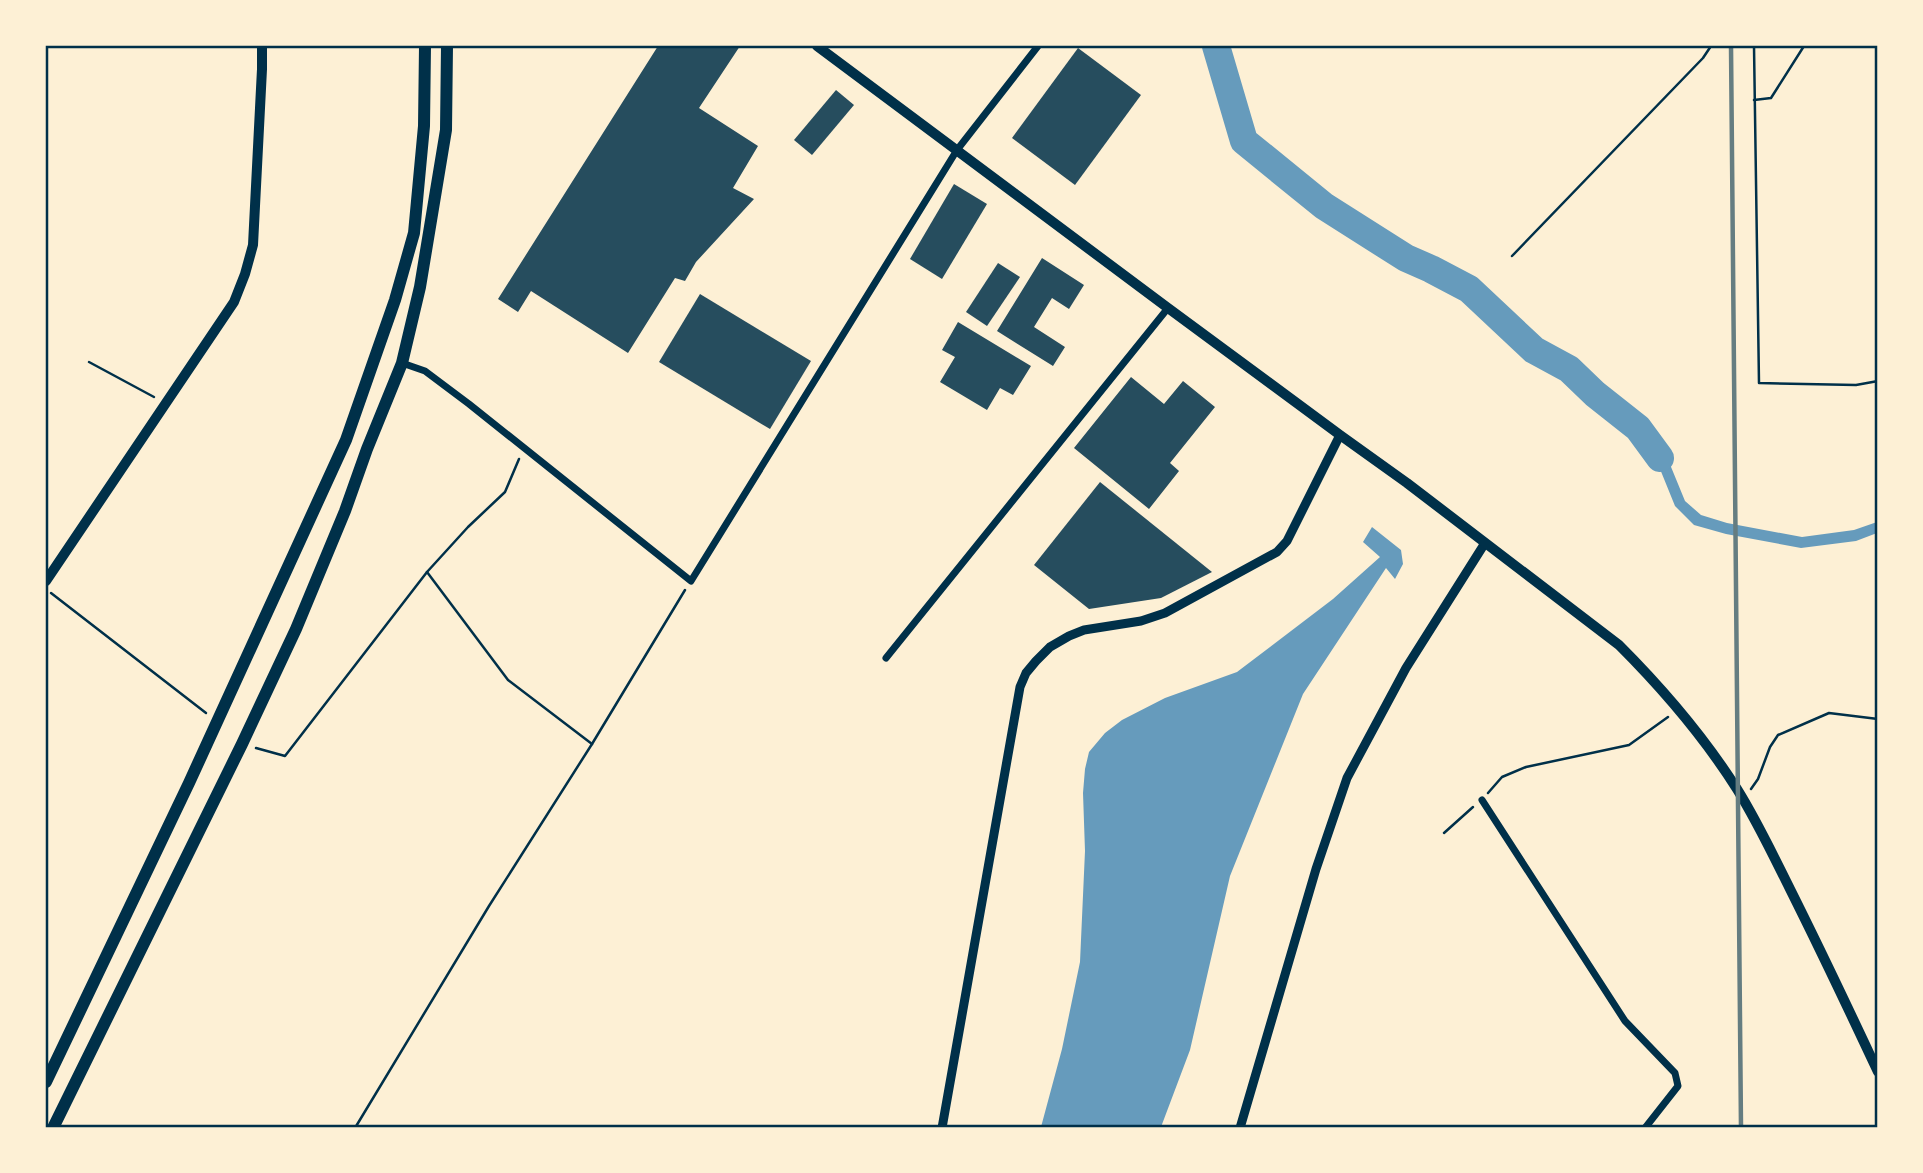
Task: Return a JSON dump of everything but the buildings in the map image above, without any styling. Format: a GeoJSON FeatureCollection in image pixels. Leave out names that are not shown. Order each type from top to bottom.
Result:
{"type":"FeatureCollection","features":[{"type":"Feature","properties":{"kind":"highway"},"geometry":{"type":"LineString","coordinates":[[46,1082],[189,783],[346,440],[395,300],[414,233],[424,126],[425,46]]}},
{"type":"Feature","properties":{"kind":"highway"},"geometry":{"type":"LineString","coordinates":[[53,1128],[296,629],[402,363],[420,287],[446,130],[447,46]]}},
{"type":"Feature","properties":{"kind":"main road"},"geometry":{"type":"LineString","coordinates":[[46,581],[234,302],[253,245],[262,46]]}},
{"type":"Feature","properties":{"kind":"main road"},"geometry":{"type":"LineString","coordinates":[[817,46],[1407,483],[1619,645],[1688,721],[1743,800],[1831,971],[1878,1072]]}},
{"type":"Feature","properties":{"kind":"street"},"geometry":{"type":"LineString","coordinates":[[402,363],[425,371],[691,581],[957,149],[1038,46]]}},
{"type":"Feature","properties":{"kind":"street"},"geometry":{"type":"LineString","coordinates":[[886,658],[1168,308]]}},
{"type":"Feature","properties":{"kind":"street"},"geometry":{"type":"LineString","coordinates":[[942,1128],[1020,687],[1026,673],[1050,648],[1069,636],[1084,630],[1141,621],[1165,613],[1277,552],[1287,541],[1340,435]]}},
{"type":"Feature","properties":{"kind":"street"},"geometry":{"type":"LineString","coordinates":[[1252,1128],[1240,1126],[1316,869],[1347,778],[1406,668],[1486,543]]}},
{"type":"Feature","properties":{"kind":"street"},"geometry":{"type":"LineString","coordinates":[[1482,800],[1625,1021],[1675,1073],[1678,1086],[1645,1128]]}},
{"type":"Feature","properties":{"kind":"path"},"geometry":{"type":"LineString","coordinates":[[1512,256],[1703,58],[1710,46]]}},
{"type":"Feature","properties":{"kind":"path"},"geometry":{"type":"LineString","coordinates":[[1754,46],[1759,383],[1856,385],[1878,381]]}},
{"type":"Feature","properties":{"kind":"path"},"geometry":{"type":"LineString","coordinates":[[1755,100],[1771,98],[1804,46]]}},
{"type":"Feature","properties":{"kind":"path"},"geometry":{"type":"LineString","coordinates":[[89,362],[166,404]]}},
{"type":"Feature","properties":{"kind":"path"},"geometry":{"type":"LineString","coordinates":[[524,448],[505,492],[427,572],[508,680],[592,744]]}},
{"type":"Feature","properties":{"kind":"path"},"geometry":{"type":"LineString","coordinates":[[355,1128],[691,581]]}},
{"type":"Feature","properties":{"kind":"path"},"geometry":{"type":"LineString","coordinates":[[1444,833],[1482,800],[1502,777],[1526,767],[1629,745],[1678,709]]}},
{"type":"Feature","properties":{"kind":"path"},"geometry":{"type":"LineString","coordinates":[[1743,800],[1758,779],[1770,747],[1778,735],[1829,713],[1878,719]]}},
{"type":"Feature","properties":{"kind":"water"},"geometry":{"type":"Polygon","coordinates":[[[1643,425],[1669,462],[1685,501],[1701,515],[1727,523],[1802,537],[1854,530],[1877,522],[1877,533],[1856,541],[1801,548],[1694,525],[1675,506],[1660,469],[1634,432],[1643,425]]]}},
{"type":"Feature","properties":{"kind":"water"},"geometry":{"type":"Polygon","coordinates":[[[1372,527],[1401,550],[1403,564],[1395,579],[1386,568],[1303,694],[1230,876],[1190,1050],[1161,1127],[1041,1127],[1062,1049],[1080,962],[1085,851],[1083,793],[1089,752],[1105,733],[1122,720],[1165,698],[1237,672],[1333,599],[1380,557],[1363,542],[1372,527]]]}},
{"type":"Feature","properties":{"kind":"waterway"},"geometry":{"type":"LineString","coordinates":[[1216,46],[1244,141],[1324,206],[1406,258],[1469,289],[1534,350],[1569,369],[1595,394],[1638,428],[1660,458]]}},
{"type":"Feature","properties":{"kind":"railway"},"geometry":{"type":"LineString","coordinates":[[1731,46],[1741,1128]]}}]}
